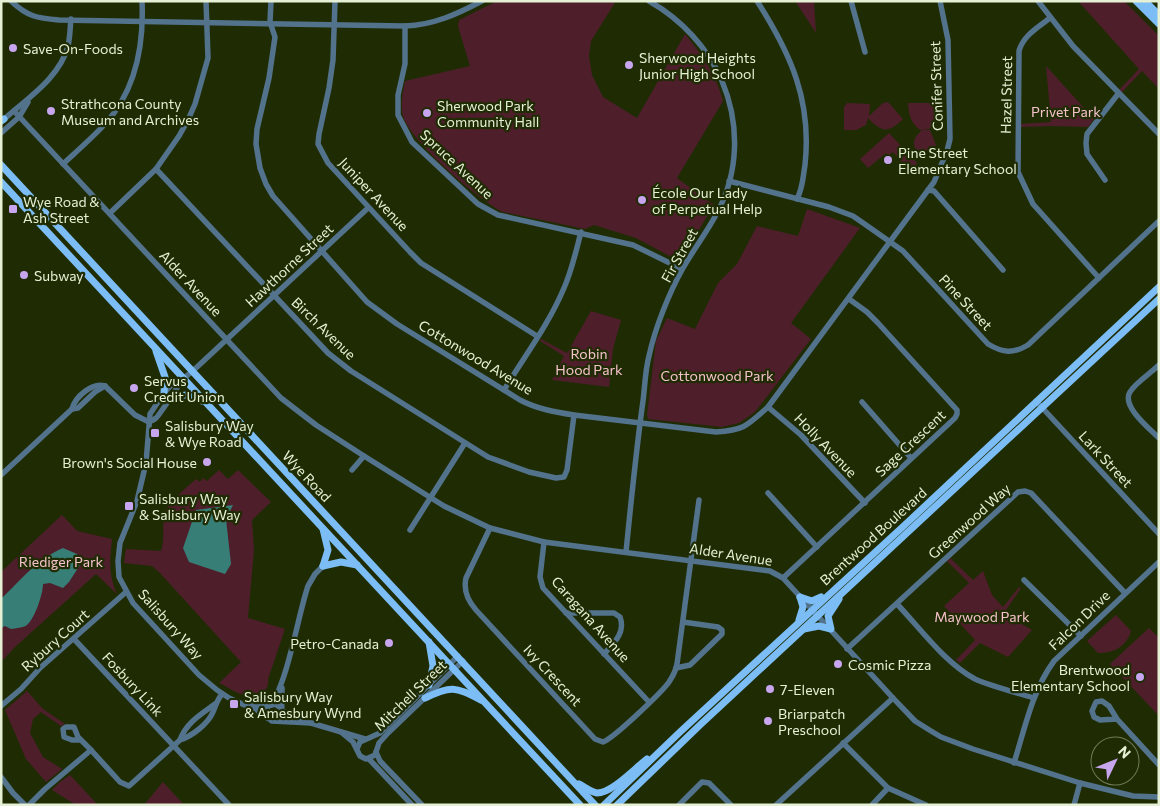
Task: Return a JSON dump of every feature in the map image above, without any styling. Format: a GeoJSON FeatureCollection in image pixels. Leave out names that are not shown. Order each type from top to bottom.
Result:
{"type":"FeatureCollection","features":[{"type":"Feature","properties":{"kind":"main road"},"geometry":{"type":"LineString","coordinates":[[1136,1],[1159,24]]}},
{"type":"Feature","properties":{"kind":"main road"},"geometry":{"type":"LineString","coordinates":[[1145,1],[1159,15]]}},
{"type":"Feature","properties":{"kind":"main road"},"geometry":{"type":"LineString","coordinates":[[1,158],[15,180]]}},
{"type":"Feature","properties":{"kind":"main road","name":"Wye Road"},"geometry":{"type":"LineString","coordinates":[[1,165],[595,805]]}},
{"type":"Feature","properties":{"kind":"main road","name":"Wye Road"},"geometry":{"type":"LineString","coordinates":[[1,182],[154,346],[182,379],[580,805]]}},
{"type":"Feature","properties":{"kind":"main road","name":"Brentwood Boulevard"},"geometry":{"type":"LineString","coordinates":[[604,805],[834,588],[908,522],[1159,287]]}},
{"type":"Feature","properties":{"kind":"main road","name":"Brentwood Boulevard"},"geometry":{"type":"LineString","coordinates":[[617,805],[700,724],[1159,298]]}},
{"type":"Feature","properties":{"kind":"main road"},"geometry":{"type":"LineString","coordinates":[[154,346],[165,377],[166,396],[186,396],[207,404]]}},
{"type":"Feature","properties":{"kind":"main road"},"geometry":{"type":"LineString","coordinates":[[322,527],[328,550],[323,566],[341,562],[357,565]]}},
{"type":"Feature","properties":{"kind":"main road"},"geometry":{"type":"LineString","coordinates":[[800,597],[812,601],[816,600],[834,588]]}},
{"type":"Feature","properties":{"kind":"main road"},"geometry":{"type":"LineString","coordinates":[[804,629],[818,626],[831,629],[828,616],[841,594]]}},
{"type":"Feature","properties":{"kind":"main road"},"geometry":{"type":"LineString","coordinates":[[799,621],[803,607],[800,597]]}},
{"type":"Feature","properties":{"kind":"main road"},"geometry":{"type":"LineString","coordinates":[[429,642],[433,666],[429,685]]}},
{"type":"Feature","properties":{"kind":"main road"},"geometry":{"type":"LineString","coordinates":[[425,698],[438,691],[452,688],[486,703]]}},
{"type":"Feature","properties":{"kind":"main road"},"geometry":{"type":"LineString","coordinates":[[573,780],[591,791],[598,793],[605,791],[618,783],[680,732]]}},
{"type":"Feature","properties":{"kind":"main road"},"geometry":{"type":"LineString","coordinates":[[564,788],[573,805]]}},
{"type":"Feature","properties":{"kind":"main road"},"geometry":{"type":"LineString","coordinates":[[622,805],[631,792]]}},
{"type":"Feature","properties":{"kind":"street"},"geometry":{"type":"LineString","coordinates":[[11,1],[24,12],[35,17],[406,26],[436,22],[460,13],[482,1]]}},
{"type":"Feature","properties":{"kind":"street"},"geometry":{"type":"LineString","coordinates":[[63,164],[105,124],[124,96],[137,64],[143,21],[142,1]]}},
{"type":"Feature","properties":{"kind":"street"},"geometry":{"type":"LineString","coordinates":[[110,213],[156,169],[179,136],[195,104],[208,58],[206,1]]}},
{"type":"Feature","properties":{"kind":"street","name":"Cottonwood Avenue"},"geometry":{"type":"LineString","coordinates":[[271,1],[270,22],[275,37],[269,78],[257,128],[256,144],[260,168],[273,196],[367,302],[384,315],[534,407],[574,415],[716,432],[735,430],[748,425],[768,407],[890,243]]}},
{"type":"Feature","properties":{"kind":"street","name":"Juniper Avenue"},"geometry":{"type":"LineString","coordinates":[[335,1],[333,60],[318,144],[328,163],[368,208],[421,262],[537,336]]}},
{"type":"Feature","properties":{"kind":"street","name":"Fir Street"},"geometry":{"type":"LineString","coordinates":[[626,552],[649,356],[661,317],[682,269],[716,215],[728,189],[733,162],[735,131],[730,105],[718,72],[710,58],[692,35],[673,17],[657,3],[649,1]]}},
{"type":"Feature","properties":{"kind":"street"},"geometry":{"type":"LineString","coordinates":[[757,1],[780,37],[799,82],[806,148],[798,199]]}},
{"type":"Feature","properties":{"kind":"street"},"geometry":{"type":"LineString","coordinates":[[851,1],[865,52]]}},
{"type":"Feature","properties":{"kind":"street","name":"Conifer Street"},"geometry":{"type":"LineString","coordinates":[[890,243],[934,182],[950,139],[948,40],[940,1]]}},
{"type":"Feature","properties":{"kind":"street"},"geometry":{"type":"LineString","coordinates":[[1038,1],[1073,46],[1159,134]]}},
{"type":"Feature","properties":{"kind":"street","name":"Hazel Street"},"geometry":{"type":"LineString","coordinates":[[1050,18],[1028,36],[1018,52],[1018,172],[1033,204],[1099,278]]}},
{"type":"Feature","properties":{"kind":"street"},"geometry":{"type":"LineString","coordinates":[[1,132],[19,117],[29,100],[53,73],[68,46],[71,19]]}},
{"type":"Feature","properties":{"kind":"street","name":"Spruce Avenue"},"geometry":{"type":"LineString","coordinates":[[406,26],[405,64],[398,96],[398,115],[412,142],[478,204],[498,215],[633,245],[682,269]]}},
{"type":"Feature","properties":{"kind":"street"},"geometry":{"type":"LineString","coordinates":[[1105,180],[1087,154],[1087,134],[1118,94]]}},
{"type":"Feature","properties":{"kind":"street"},"geometry":{"type":"LineString","coordinates":[[2,121],[29,100]]}},
{"type":"Feature","properties":{"kind":"street","name":"Alder Avenue"},"geometry":{"type":"LineString","coordinates":[[14,111],[271,388],[316,425],[431,498],[490,528],[544,542],[770,571],[783,578],[831,629],[847,650],[915,720],[941,737],[1014,763],[1080,783],[1133,796],[1159,798]]}},
{"type":"Feature","properties":{"kind":"street","name":"Birch Avenue"},"geometry":{"type":"LineString","coordinates":[[156,169],[317,342],[340,363],[488,457],[522,470],[556,478],[564,477],[567,470],[574,415]]}},
{"type":"Feature","properties":{"kind":"street","name":"Pine Street"},"geometry":{"type":"LineString","coordinates":[[730,181],[829,207],[852,216],[902,251],[988,344],[1004,352],[1014,352],[1028,345],[1159,222]]}},
{"type":"Feature","properties":{"kind":"street"},"geometry":{"type":"LineString","coordinates":[[928,190],[934,191],[1003,270]]}},
{"type":"Feature","properties":{"kind":"street","name":"Hawthorne Street"},"geometry":{"type":"LineString","coordinates":[[182,379],[227,340],[368,208]]}},
{"type":"Feature","properties":{"kind":"street"},"geometry":{"type":"LineString","coordinates":[[504,390],[550,316],[565,286],[581,232]]}},
{"type":"Feature","properties":{"kind":"street","name":"Sage Crescent"},"geometry":{"type":"LineString","coordinates":[[783,578],[958,414],[957,410],[878,323],[849,299]]}},
{"type":"Feature","properties":{"kind":"street"},"geometry":{"type":"LineString","coordinates":[[1159,365],[1130,392],[1128,402],[1130,407],[1159,438]]}},
{"type":"Feature","properties":{"kind":"street","name":"Salisbury Way"},"geometry":{"type":"LineString","coordinates":[[182,379],[175,381],[166,396],[150,414],[149,441],[142,482],[118,552],[119,577],[133,603],[191,666],[222,694],[260,712],[267,718]]}},
{"type":"Feature","properties":{"kind":"street"},"geometry":{"type":"LineString","coordinates":[[1,475],[72,409],[77,399],[96,386],[105,386],[134,416],[149,422]]}},
{"type":"Feature","properties":{"kind":"street","name":"Lark Street"},"geometry":{"type":"LineString","coordinates":[[1036,401],[1159,534]]}},
{"type":"Feature","properties":{"kind":"street"},"geometry":{"type":"LineString","coordinates":[[862,402],[911,458]]}},
{"type":"Feature","properties":{"kind":"street","name":"Holly Avenue"},"geometry":{"type":"LineString","coordinates":[[768,407],[800,435],[864,502]]}},
{"type":"Feature","properties":{"kind":"street"},"geometry":{"type":"LineString","coordinates":[[410,530],[465,443]]}},
{"type":"Feature","properties":{"kind":"street"},"geometry":{"type":"LineString","coordinates":[[352,470],[364,456]]}},
{"type":"Feature","properties":{"kind":"street","name":"Greenwood Way"},"geometry":{"type":"LineString","coordinates":[[847,650],[1018,492],[1025,491],[1031,493],[1125,593]]}},
{"type":"Feature","properties":{"kind":"street"},"geometry":{"type":"LineString","coordinates":[[768,493],[817,547]]}},
{"type":"Feature","properties":{"kind":"street","name":"Ivy Crescent"},"geometry":{"type":"LineString","coordinates":[[490,528],[465,583],[467,598],[598,741],[603,742],[608,740],[668,683],[676,668],[699,500]]}},
{"type":"Feature","properties":{"kind":"street","name":"Caragana Avenue"},"geometry":{"type":"LineString","coordinates":[[544,542],[540,580],[546,591],[649,702]]}},
{"type":"Feature","properties":{"kind":"street","name":"Falcon Drive"},"geometry":{"type":"LineString","coordinates":[[1014,763],[1034,698],[1043,678],[1054,661],[1159,562]]}},
{"type":"Feature","properties":{"kind":"street"},"geometry":{"type":"LineString","coordinates":[[311,723],[275,721],[267,718],[265,712],[276,698],[283,678],[307,591],[312,579],[323,566]]}},
{"type":"Feature","properties":{"kind":"street"},"geometry":{"type":"LineString","coordinates":[[1024,580],[1081,636]]}},
{"type":"Feature","properties":{"kind":"street","name":"Rybury Court"},"geometry":{"type":"LineString","coordinates":[[1,706],[22,689],[40,668],[126,592]]}},
{"type":"Feature","properties":{"kind":"street"},"geometry":{"type":"LineString","coordinates":[[897,604],[951,662],[962,670],[976,679],[1034,698]]}},
{"type":"Feature","properties":{"kind":"street"},"geometry":{"type":"LineString","coordinates":[[566,613],[614,613],[620,617],[622,622],[621,634],[604,654]]}},
{"type":"Feature","properties":{"kind":"street"},"geometry":{"type":"LineString","coordinates":[[676,668],[690,665],[722,634],[722,630],[718,627],[683,622]]}},
{"type":"Feature","properties":{"kind":"street","name":"Fosbury Link"},"geometry":{"type":"LineString","coordinates":[[74,639],[229,805]]}},
{"type":"Feature","properties":{"kind":"street","name":"Mitchell Street"},"geometry":{"type":"LineString","coordinates":[[377,750],[388,733],[425,698],[460,659]]}},
{"type":"Feature","properties":{"kind":"street","name":"Mitchell Street"},"geometry":{"type":"LineString","coordinates":[[367,739],[380,734],[429,685],[452,667]]}},
{"type":"Feature","properties":{"kind":"street"},"geometry":{"type":"LineString","coordinates":[[275,721],[280,719],[282,710],[283,678]]}},
{"type":"Feature","properties":{"kind":"street"},"geometry":{"type":"LineString","coordinates":[[180,740],[182,733],[191,723],[215,704],[222,694]]}},
{"type":"Feature","properties":{"kind":"street"},"geometry":{"type":"LineString","coordinates":[[776,805],[893,698]]}},
{"type":"Feature","properties":{"kind":"street"},"geometry":{"type":"LineString","coordinates":[[81,740],[120,782],[129,786],[180,740],[190,736],[204,723],[214,711],[215,704]]}},
{"type":"Feature","properties":{"kind":"street","name":"Salisbury Way"},"geometry":{"type":"LineString","coordinates":[[244,704],[269,705]]}},
{"type":"Feature","properties":{"kind":"street"},"geometry":{"type":"LineString","coordinates":[[269,705],[278,705],[282,710],[311,723],[367,739],[377,750],[380,761],[422,805]]}},
{"type":"Feature","properties":{"kind":"street"},"geometry":{"type":"LineString","coordinates":[[1117,719],[1159,765]]}},
{"type":"Feature","properties":{"kind":"street"},"geometry":{"type":"LineString","coordinates":[[341,732],[351,741],[360,756],[369,759],[412,805]]}},
{"type":"Feature","properties":{"kind":"street"},"geometry":{"type":"LineString","coordinates":[[357,749],[360,742],[367,739]]}},
{"type":"Feature","properties":{"kind":"street"},"geometry":{"type":"LineString","coordinates":[[843,743],[888,788],[926,805]]}},
{"type":"Feature","properties":{"kind":"street"},"geometry":{"type":"LineString","coordinates":[[29,805],[91,750]]}},
{"type":"Feature","properties":{"kind":"street"},"geometry":{"type":"LineString","coordinates":[[369,759],[377,750]]}},
{"type":"Feature","properties":{"kind":"street"},"geometry":{"type":"LineString","coordinates":[[1,777],[25,805]]}},
{"type":"Feature","properties":{"kind":"street"},"geometry":{"type":"LineString","coordinates":[[679,805],[702,782],[709,783],[731,805]]}},
{"type":"Feature","properties":{"kind":"street"},"geometry":{"type":"LineString","coordinates":[[1074,805],[1080,783]]}},
{"type":"Feature","properties":{"kind":"street"},"geometry":{"type":"LineString","coordinates":[[872,805],[888,788]]}},
{"type":"Feature","properties":{"kind":"green space"},"geometry":{"type":"Polygon","coordinates":[[[497,1],[616,1],[591,41],[589,56],[592,75],[603,97],[637,118],[685,34],[708,65],[723,101],[677,178],[714,205],[681,259],[677,260],[636,238],[594,225],[585,229],[503,212],[492,206],[447,169],[418,140],[408,127],[403,116],[402,107],[405,81],[470,66],[458,26],[459,20],[497,1]]]}},
{"type":"Feature","properties":{"kind":"green space"},"geometry":{"type":"Polygon","coordinates":[[[795,1],[814,1],[816,33],[795,1]]]}},
{"type":"Feature","properties":{"kind":"green space"},"geometry":{"type":"Polygon","coordinates":[[[1078,1],[1124,1],[1159,36],[1159,89],[1142,71],[1122,92],[1119,90],[1139,69],[1078,1]]]}},
{"type":"Feature","properties":{"kind":"green space","name":"Privet Park"},"geometry":{"type":"Polygon","coordinates":[[[1046,66],[1094,119],[1088,127],[1021,127],[1021,124],[1051,122],[1046,66]]]}},
{"type":"Feature","properties":{"kind":"green space"},"geometry":{"type":"Polygon","coordinates":[[[888,102],[903,119],[894,127],[882,129],[868,118],[866,125],[856,130],[844,130],[844,107],[847,103],[870,104],[869,116],[883,103],[888,102]]]}},
{"type":"Feature","properties":{"kind":"green space"},"geometry":{"type":"Polygon","coordinates":[[[908,103],[932,103],[934,106],[935,125],[929,129],[920,130],[911,118],[908,103]]]}},
{"type":"Feature","properties":{"kind":"green space"},"geometry":{"type":"Polygon","coordinates":[[[922,130],[930,130],[936,145],[934,149],[917,153],[914,141],[922,130]]]}},
{"type":"Feature","properties":{"kind":"green space"},"geometry":{"type":"Polygon","coordinates":[[[889,133],[917,163],[911,172],[893,152],[889,155],[886,153],[868,168],[860,159],[889,133]]]}},
{"type":"Feature","properties":{"kind":"green space","name":"Cottonwood Park"},"geometry":{"type":"Polygon","coordinates":[[[807,209],[860,228],[791,323],[811,339],[755,412],[739,423],[722,427],[648,419],[656,341],[667,318],[695,329],[718,283],[737,264],[757,226],[798,236],[807,209]]]}},
{"type":"Feature","properties":{"kind":"green space","name":"Robin Hood Park"},"geometry":{"type":"Polygon","coordinates":[[[591,311],[621,320],[613,349],[609,387],[552,380],[564,356],[540,341],[541,339],[567,353],[591,311]]]}},
{"type":"Feature","properties":{"kind":"green space"},"geometry":{"type":"Polygon","coordinates":[[[219,470],[228,479],[238,470],[271,502],[252,520],[254,550],[248,618],[285,629],[267,687],[262,693],[251,696],[240,694],[219,683],[241,662],[159,572],[152,566],[124,563],[126,549],[161,551],[164,516],[168,506],[176,496],[196,479],[200,482],[203,478],[207,481],[219,470]]]}},
{"type":"Feature","properties":{"kind":"green space","name":"Riediger Park"},"geometry":{"type":"Polygon","coordinates":[[[62,515],[77,531],[112,539],[111,573],[117,594],[96,574],[1,662],[1,572],[62,515]]]}},
{"type":"Feature","properties":{"kind":"green space","name":"Maywood Park"},"geometry":{"type":"Polygon","coordinates":[[[950,558],[973,580],[983,571],[992,595],[1003,607],[1019,587],[1021,588],[1006,610],[1020,623],[1032,630],[1008,657],[980,643],[960,663],[956,660],[975,640],[944,606],[969,583],[947,561],[950,558]]]}},
{"type":"Feature","properties":{"kind":"green space"},"geometry":{"type":"Polygon","coordinates":[[[1116,615],[1131,631],[1129,637],[1119,648],[1109,652],[1098,653],[1087,641],[1116,615]]]}},
{"type":"Feature","properties":{"kind":"green space"},"geometry":{"type":"Polygon","coordinates":[[[1149,628],[1159,638],[1159,716],[1110,664],[1149,628]]]}},
{"type":"Feature","properties":{"kind":"green space"},"geometry":{"type":"Polygon","coordinates":[[[27,691],[43,709],[65,724],[61,726],[41,712],[33,719],[30,733],[43,757],[62,769],[46,782],[26,759],[5,710],[27,691]]]}},
{"type":"Feature","properties":{"kind":"green space"},"geometry":{"type":"Polygon","coordinates":[[[70,775],[98,805],[76,805],[52,790],[70,775]]]}},
{"type":"Feature","properties":{"kind":"green space"},"geometry":{"type":"Polygon","coordinates":[[[163,782],[184,805],[144,805],[163,782]]]}},
{"type":"Feature","properties":{"kind":"water"},"geometry":{"type":"Polygon","coordinates":[[[233,505],[226,519],[231,564],[225,574],[189,562],[183,548],[196,510],[233,505]]]}},
{"type":"Feature","properties":{"kind":"water"},"geometry":{"type":"Polygon","coordinates":[[[63,548],[77,554],[80,565],[69,582],[63,588],[50,583],[43,584],[38,606],[30,622],[21,627],[11,629],[5,626],[1,628],[1,599],[37,564],[63,548]]]}},
{"type":"Feature","properties":{"kind":"place","name":"Save-On-Foods"},"geometry":{"type":"Point","coordinates":[13,48]}},
{"type":"Feature","properties":{"kind":"place","name":"Sherwood Heights Junior High School"},"geometry":{"type":"Point","coordinates":[629,65]}},
{"type":"Feature","properties":{"kind":"place","name":"Strathcona County Museum and Archives"},"geometry":{"type":"Point","coordinates":[51,111]}},
{"type":"Feature","properties":{"kind":"place","name":"Sherwood Park Community Hall"},"geometry":{"type":"Point","coordinates":[427,113]}},
{"type":"Feature","properties":{"kind":"place","name":"Pine Street Elementary School"},"geometry":{"type":"Point","coordinates":[888,160]}},
{"type":"Feature","properties":{"kind":"place","name":"École Our Lady of Perpetual Help"},"geometry":{"type":"Point","coordinates":[642,200]}},
{"type":"Feature","properties":{"kind":"place","name":"Wye Road & Ash Street"},"geometry":{"type":"Point","coordinates":[13,209]}},
{"type":"Feature","properties":{"kind":"place","name":"Subway"},"geometry":{"type":"Point","coordinates":[24,275]}},
{"type":"Feature","properties":{"kind":"place","name":"Servus Credit Union"},"geometry":{"type":"Point","coordinates":[134,388]}},
{"type":"Feature","properties":{"kind":"place","name":"Salisbury Way & Wye Road"},"geometry":{"type":"Point","coordinates":[155,433]}},
{"type":"Feature","properties":{"kind":"place","name":"Brown's Social House"},"geometry":{"type":"Point","coordinates":[207,462]}},
{"type":"Feature","properties":{"kind":"place","name":"Salisbury Way & Salisbury Way"},"geometry":{"type":"Point","coordinates":[129,506]}},
{"type":"Feature","properties":{"kind":"place","name":"Petro-Canada"},"geometry":{"type":"Point","coordinates":[389,643]}},
{"type":"Feature","properties":{"kind":"place","name":"Cosmic Pizza"},"geometry":{"type":"Point","coordinates":[838,664]}},
{"type":"Feature","properties":{"kind":"place","name":"Brentwood Elementary School"},"geometry":{"type":"Point","coordinates":[1140,677]}},
{"type":"Feature","properties":{"kind":"place","name":"7-Eleven"},"geometry":{"type":"Point","coordinates":[770,689]}},
{"type":"Feature","properties":{"kind":"place","name":"Salisbury Way & Amesbury Wynd"},"geometry":{"type":"Point","coordinates":[234,704]}},
{"type":"Feature","properties":{"kind":"place","name":"Briarpatch Preschool"},"geometry":{"type":"Point","coordinates":[768,721]}}]}
